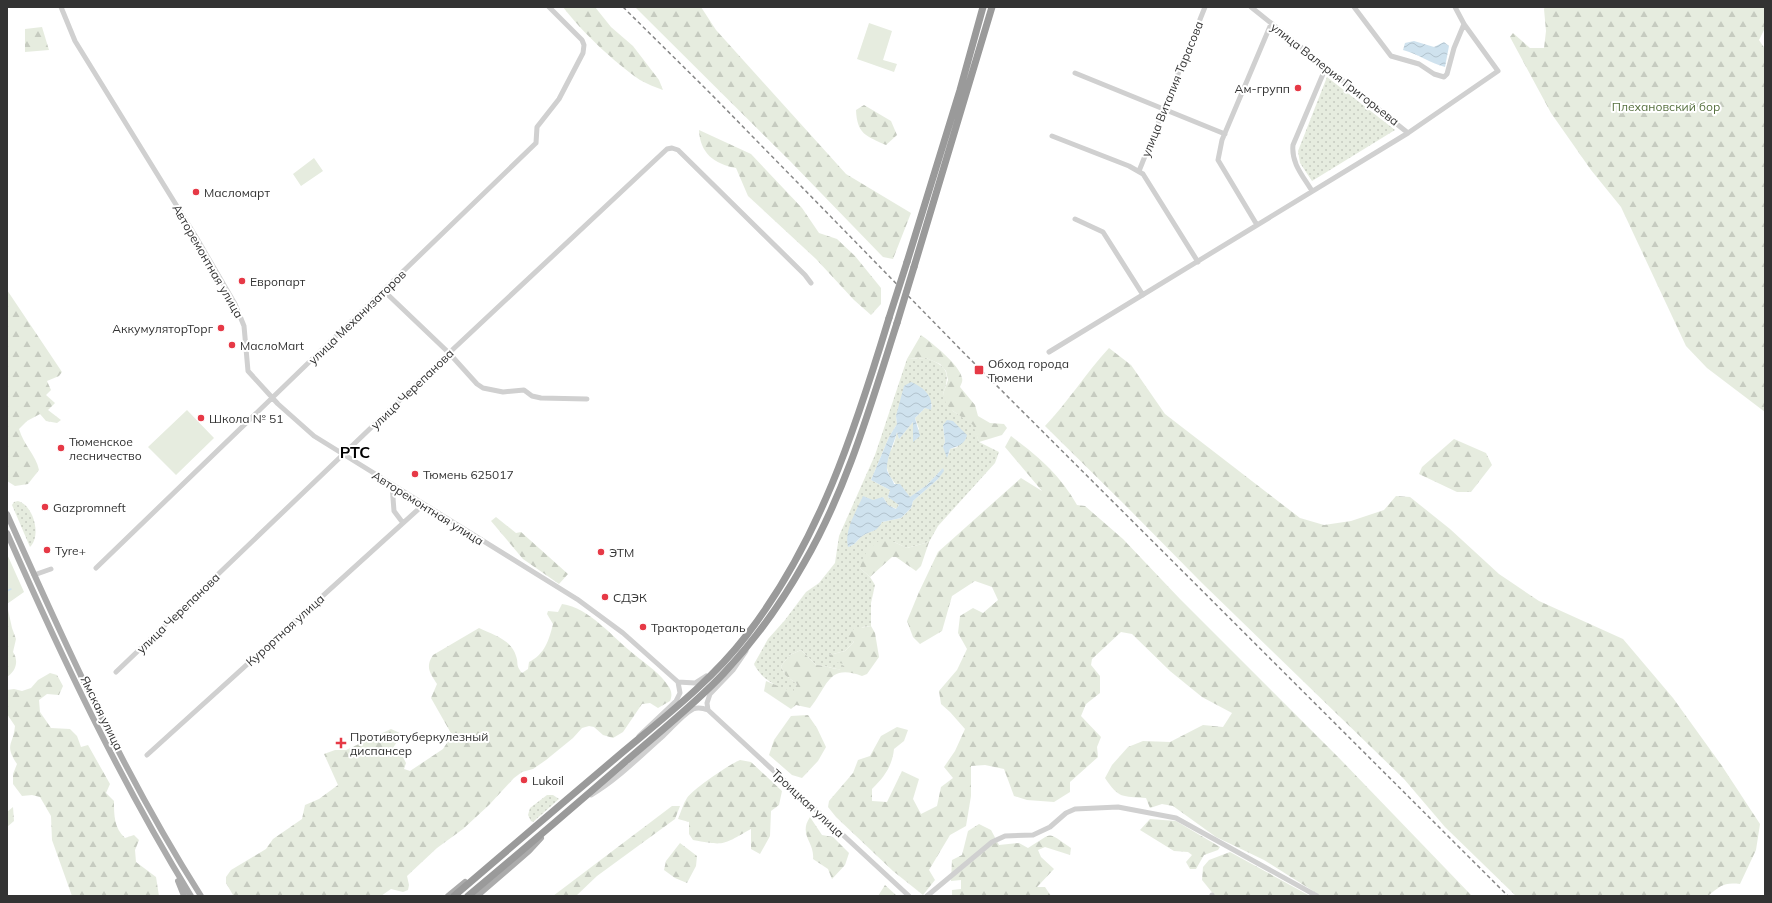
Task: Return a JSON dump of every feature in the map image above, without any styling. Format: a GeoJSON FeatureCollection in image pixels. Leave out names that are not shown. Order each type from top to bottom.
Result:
{"type":"FeatureCollection","features":[{"type":"Feature","properties":{"kind":"highway"},"geometry":{"type":"LineString","coordinates":[[454,896],[685,699],[737,647],[786,579],[815,524],[847,446],[907,262],[960,90],[983,7]]}},
{"type":"Feature","properties":{"kind":"highway"},"geometry":{"type":"LineString","coordinates":[[468,896],[549,828],[710,687],[752,640],[792,584],[823,528],[852,456],[897,322],[992,7]]}},
{"type":"Feature","properties":{"kind":"main road","name":"Ямская улица"},"geometry":{"type":"LineString","coordinates":[[7,514],[34,575],[115,745],[180,862]]}},
{"type":"Feature","properties":{"kind":"main road","name":"Ямская улица"},"geometry":{"type":"LineString","coordinates":[[7,533],[39,607],[87,709],[172,866],[191,896]]}},
{"type":"Feature","properties":{"kind":"main road"},"geometry":{"type":"LineString","coordinates":[[477,896],[529,851],[549,828]]}},
{"type":"Feature","properties":{"kind":"main road"},"geometry":{"type":"LineString","coordinates":[[448,896],[515,844]]}},
{"type":"Feature","properties":{"kind":"main road"},"geometry":{"type":"LineString","coordinates":[[180,862],[201,896]]}},
{"type":"Feature","properties":{"kind":"main road"},"geometry":{"type":"LineString","coordinates":[[180,862],[205,896]]}},
{"type":"Feature","properties":{"kind":"main road"},"geometry":{"type":"LineString","coordinates":[[172,866],[184,896]]}},
{"type":"Feature","properties":{"kind":"street","name":"Авторемонтная улица"},"geometry":{"type":"LineString","coordinates":[[61,7],[75,42],[228,292],[244,326],[248,371],[272,399],[302,427],[343,454],[601,615],[645,651],[678,682]]}},
{"type":"Feature","properties":{"kind":"street","name":"улица Механизаторов"},"geometry":{"type":"LineString","coordinates":[[96,568],[536,143],[538,127],[558,99],[575,71],[583,53],[584,45],[582,40],[549,7]]}},
{"type":"Feature","properties":{"kind":"street","name":"улица Виталия Тарасова"},"geometry":{"type":"LineString","coordinates":[[1139,171],[1205,7]]}},
{"type":"Feature","properties":{"kind":"street","name":"улица Валерия Григорьева"},"geometry":{"type":"LineString","coordinates":[[1251,7],[1408,133],[1498,71],[1464,24]]}},
{"type":"Feature","properties":{"kind":"street"},"geometry":{"type":"LineString","coordinates":[[1354,7],[1391,56],[1419,64],[1434,74],[1444,77],[1447,74],[1454,48],[1464,24],[1455,7]]}},
{"type":"Feature","properties":{"kind":"street"},"geometry":{"type":"LineString","coordinates":[[1257,225],[1221,168],[1218,160],[1218,150],[1271,24]]}},
{"type":"Feature","properties":{"kind":"street"},"geometry":{"type":"LineString","coordinates":[[1312,191],[1295,163],[1292,155],[1293,145],[1326,67]]}},
{"type":"Feature","properties":{"kind":"street"},"geometry":{"type":"LineString","coordinates":[[1075,73],[1225,134]]}},
{"type":"Feature","properties":{"kind":"street"},"geometry":{"type":"LineString","coordinates":[[1049,352],[1408,133]]}},
{"type":"Feature","properties":{"kind":"street"},"geometry":{"type":"LineString","coordinates":[[1052,136],[1139,171],[1148,182],[1198,262]]}},
{"type":"Feature","properties":{"kind":"street","name":"улица Черепанова"},"geometry":{"type":"LineString","coordinates":[[116,672],[449,353],[667,149],[672,148],[678,150],[805,275],[811,284]]}},
{"type":"Feature","properties":{"kind":"street"},"geometry":{"type":"LineString","coordinates":[[1075,219],[1103,232],[1143,295]]}},
{"type":"Feature","properties":{"kind":"street"},"geometry":{"type":"LineString","coordinates":[[384,291],[449,353],[477,384],[483,388],[503,392],[524,390],[532,396],[541,398],[587,399]]}},
{"type":"Feature","properties":{"kind":"street"},"geometry":{"type":"LineString","coordinates":[[392,485],[394,512],[403,523]]}},
{"type":"Feature","properties":{"kind":"street","name":"Курортная улица"},"geometry":{"type":"LineString","coordinates":[[147,755],[423,505]]}},
{"type":"Feature","properties":{"kind":"street"},"geometry":{"type":"LineString","coordinates":[[34,575],[51,569]]}},
{"type":"Feature","properties":{"kind":"street"},"geometry":{"type":"LineString","coordinates":[[579,802],[600,789],[692,710],[698,708],[708,710],[707,703],[710,694],[733,670],[752,640]]}},
{"type":"Feature","properties":{"kind":"street"},"geometry":{"type":"LineString","coordinates":[[629,747],[643,730],[676,701],[680,693],[678,682],[695,684],[737,647]]}},
{"type":"Feature","properties":{"kind":"street","name":"Троицкая улица"},"geometry":{"type":"LineString","coordinates":[[708,710],[909,896]]}},
{"type":"Feature","properties":{"kind":"street"},"geometry":{"type":"LineString","coordinates":[[927,896],[992,842],[1005,836],[1033,835],[1050,827],[1075,809],[1118,807],[1176,818],[1317,896]]}},
{"type":"Feature","properties":{"kind":"green space"},"geometry":{"type":"Polygon","coordinates":[[[563,7],[595,7],[611,27],[633,46],[659,80],[663,90],[640,80],[620,65],[589,36],[563,7]]]}},
{"type":"Feature","properties":{"kind":"green space"},"geometry":{"type":"Polygon","coordinates":[[[635,7],[701,7],[716,30],[846,174],[911,213],[893,259],[883,257],[789,160],[635,7]]]}},
{"type":"Feature","properties":{"kind":"green space","name":"Плехановский бор"},"geometry":{"type":"Polygon","coordinates":[[[1545,7],[1765,7],[1765,28],[1759,40],[1765,49],[1765,412],[1707,368],[1686,346],[1621,207],[1591,170],[1551,113],[1510,37],[1513,33],[1530,48],[1544,48],[1546,31],[1545,7]]]}},
{"type":"Feature","properties":{"kind":"green space"},"geometry":{"type":"Polygon","coordinates":[[[869,23],[892,31],[883,60],[897,64],[894,72],[857,59],[869,23]]]}},
{"type":"Feature","properties":{"kind":"green space"},"geometry":{"type":"Polygon","coordinates":[[[42,27],[49,50],[25,52],[25,29],[42,27]]]}},
{"type":"Feature","properties":{"kind":"green space"},"geometry":{"type":"Polygon","coordinates":[[[1327,77],[1395,130],[1312,181],[1300,163],[1298,151],[1327,77]]]}},
{"type":"Feature","properties":{"kind":"green space"},"geometry":{"type":"Polygon","coordinates":[[[864,105],[891,121],[897,135],[886,145],[864,133],[858,124],[856,110],[864,105]]]}},
{"type":"Feature","properties":{"kind":"green space"},"geometry":{"type":"Polygon","coordinates":[[[699,130],[751,154],[802,208],[819,233],[837,239],[855,256],[881,288],[881,304],[871,315],[854,300],[816,259],[748,196],[736,168],[721,164],[705,151],[700,138],[699,130]]]}},
{"type":"Feature","properties":{"kind":"green space"},"geometry":{"type":"Polygon","coordinates":[[[314,158],[323,171],[301,186],[293,174],[314,158]]]}},
{"type":"Feature","properties":{"kind":"green space"},"geometry":{"type":"Polygon","coordinates":[[[7,290],[62,372],[59,376],[47,381],[51,390],[46,395],[55,403],[48,410],[61,420],[57,423],[46,421],[40,414],[27,421],[19,429],[39,470],[28,484],[15,486],[7,481],[7,290]]]}},
{"type":"Feature","properties":{"kind":"green space"},"geometry":{"type":"Polygon","coordinates":[[[921,335],[932,343],[956,367],[962,378],[960,387],[975,405],[978,416],[990,423],[1004,424],[1007,428],[1002,435],[979,442],[973,425],[953,411],[946,404],[943,394],[948,380],[946,371],[940,364],[926,358],[907,359],[921,335]]]}},
{"type":"Feature","properties":{"kind":"green space"},"geometry":{"type":"Polygon","coordinates":[[[1109,348],[1131,365],[1165,414],[1300,518],[1324,525],[1351,521],[1384,510],[1396,496],[1410,497],[1450,529],[1499,574],[1539,601],[1623,639],[1673,698],[1722,766],[1760,824],[1756,850],[1740,884],[1726,884],[1708,896],[1516,896],[1445,827],[1404,779],[1202,583],[1045,426],[1109,348]]]}},
{"type":"Feature","properties":{"kind":"green space"},"geometry":{"type":"Polygon","coordinates":[[[926,358],[943,367],[947,375],[947,380],[943,394],[953,411],[974,425],[979,442],[999,452],[995,463],[938,526],[929,542],[907,548],[894,542],[860,568],[870,577],[875,585],[871,603],[871,626],[863,627],[847,636],[854,642],[845,651],[829,655],[844,664],[843,669],[816,665],[801,650],[790,655],[781,666],[785,675],[797,684],[793,693],[770,682],[761,674],[754,664],[768,639],[785,620],[806,592],[819,583],[835,563],[839,536],[875,455],[907,359],[926,358]],[[900,404],[896,416],[897,424],[889,437],[871,480],[890,490],[888,497],[899,504],[897,509],[888,505],[883,497],[860,512],[852,521],[848,547],[853,545],[864,535],[876,529],[882,522],[901,518],[911,508],[913,501],[938,479],[943,468],[927,485],[910,497],[892,479],[887,468],[887,462],[897,431],[899,439],[913,422],[913,441],[919,429],[915,418],[925,408],[931,409],[932,404],[900,404]],[[943,425],[945,442],[943,447],[949,455],[950,449],[958,447],[943,425]]]}},
{"type":"Feature","properties":{"kind":"green space"},"geometry":{"type":"Polygon","coordinates":[[[187,410],[214,438],[176,475],[148,447],[187,410]]]}},
{"type":"Feature","properties":{"kind":"green space"},"geometry":{"type":"Polygon","coordinates":[[[1011,436],[1031,451],[1048,467],[1077,505],[1085,506],[1123,539],[1180,599],[1340,759],[1472,896],[1321,896],[1264,860],[1216,837],[1173,806],[1162,804],[1150,808],[1146,798],[1122,795],[1114,790],[1105,778],[1112,765],[1128,747],[1143,741],[1170,742],[1203,725],[1223,727],[1232,713],[1202,697],[1170,671],[1132,634],[1121,632],[1092,659],[1091,665],[1100,676],[1100,693],[1086,704],[1081,716],[1101,737],[1097,747],[1098,757],[1070,782],[1070,792],[1054,802],[1027,800],[1014,796],[1004,769],[985,765],[971,766],[971,796],[966,826],[950,835],[929,870],[935,880],[923,895],[893,871],[836,817],[828,807],[829,801],[853,773],[858,760],[870,756],[881,736],[897,727],[908,730],[904,741],[894,749],[887,771],[872,789],[872,801],[887,802],[902,771],[919,779],[913,799],[921,814],[937,806],[941,787],[953,778],[944,767],[955,751],[965,729],[941,704],[939,691],[957,670],[967,649],[958,633],[960,616],[973,608],[983,613],[998,600],[992,587],[975,581],[952,596],[942,631],[920,644],[913,637],[907,621],[938,552],[1021,478],[1042,491],[1005,447],[1011,436]]]}},
{"type":"Feature","properties":{"kind":"green space"},"geometry":{"type":"Polygon","coordinates":[[[1454,439],[1486,453],[1492,465],[1471,492],[1457,492],[1419,474],[1422,467],[1454,439]]]}},
{"type":"Feature","properties":{"kind":"green space"},"geometry":{"type":"Polygon","coordinates":[[[18,501],[28,508],[34,521],[34,542],[30,547],[12,505],[14,502],[18,501]]]}},
{"type":"Feature","properties":{"kind":"green space"},"geometry":{"type":"Polygon","coordinates":[[[496,517],[516,533],[521,532],[568,574],[559,584],[523,559],[491,521],[496,517]]]}},
{"type":"Feature","properties":{"kind":"green space"},"geometry":{"type":"Polygon","coordinates":[[[880,540],[894,542],[907,548],[929,542],[921,566],[916,571],[896,557],[892,557],[870,577],[860,568],[861,563],[867,552],[880,540]]]}},
{"type":"Feature","properties":{"kind":"green space"},"geometry":{"type":"Polygon","coordinates":[[[7,554],[24,592],[7,604],[7,554]]]}},
{"type":"Feature","properties":{"kind":"green space"},"geometry":{"type":"Polygon","coordinates":[[[562,604],[572,606],[591,617],[658,674],[666,682],[670,689],[670,701],[658,708],[650,703],[642,704],[623,732],[613,738],[603,735],[594,727],[589,726],[582,728],[573,738],[546,760],[533,769],[522,772],[514,778],[489,805],[463,829],[437,848],[407,876],[409,885],[408,890],[403,892],[391,889],[381,896],[233,895],[226,883],[226,877],[231,870],[266,849],[273,839],[302,819],[305,805],[319,799],[338,785],[324,754],[335,750],[346,750],[391,729],[402,734],[389,754],[400,751],[406,763],[404,769],[410,771],[443,749],[452,735],[431,698],[437,684],[429,670],[429,663],[433,655],[479,628],[501,638],[514,650],[518,666],[522,673],[528,669],[529,662],[539,655],[546,646],[553,624],[547,614],[548,611],[558,612],[562,604]]]}},
{"type":"Feature","properties":{"kind":"green space"},"geometry":{"type":"Polygon","coordinates":[[[7,605],[16,639],[13,652],[16,659],[16,666],[13,672],[7,677],[7,605]]]}},
{"type":"Feature","properties":{"kind":"green space"},"geometry":{"type":"Polygon","coordinates":[[[871,626],[875,633],[879,657],[867,674],[862,676],[842,672],[835,675],[825,685],[810,708],[796,705],[791,709],[764,691],[766,681],[793,692],[797,684],[785,675],[781,666],[790,655],[801,650],[816,665],[842,669],[844,664],[831,661],[829,655],[845,651],[854,642],[846,636],[854,629],[871,626]]]}},
{"type":"Feature","properties":{"kind":"green space"},"geometry":{"type":"Polygon","coordinates":[[[50,673],[57,675],[63,686],[59,695],[47,694],[39,700],[40,712],[51,728],[70,729],[77,736],[81,747],[88,745],[110,784],[106,793],[114,801],[117,826],[125,838],[134,835],[139,840],[135,850],[136,862],[156,877],[159,896],[72,896],[52,840],[51,816],[40,797],[32,795],[22,796],[13,784],[13,774],[17,764],[11,752],[10,745],[15,726],[7,714],[7,690],[14,689],[22,691],[31,688],[38,680],[50,673]]]}},
{"type":"Feature","properties":{"kind":"green space"},"geometry":{"type":"Polygon","coordinates":[[[808,715],[817,728],[826,747],[818,761],[802,778],[792,775],[769,755],[774,740],[791,716],[808,715]]]}},
{"type":"Feature","properties":{"kind":"green space"},"geometry":{"type":"Polygon","coordinates":[[[740,760],[751,762],[782,791],[779,805],[771,811],[770,836],[760,854],[751,849],[751,829],[724,843],[712,843],[693,840],[689,834],[689,822],[678,819],[687,798],[696,789],[728,766],[740,760]]]}},
{"type":"Feature","properties":{"kind":"green space"},"geometry":{"type":"Polygon","coordinates":[[[547,795],[553,795],[559,799],[533,822],[531,821],[528,815],[530,808],[547,795]]]}},
{"type":"Feature","properties":{"kind":"green space"},"geometry":{"type":"Polygon","coordinates":[[[672,806],[680,806],[675,819],[597,876],[576,896],[553,896],[672,806]]]}},
{"type":"Feature","properties":{"kind":"green space"},"geometry":{"type":"Polygon","coordinates":[[[13,807],[14,821],[7,827],[7,812],[13,807]]]}},
{"type":"Feature","properties":{"kind":"green space"},"geometry":{"type":"Polygon","coordinates":[[[810,817],[822,835],[833,837],[849,853],[845,865],[832,879],[828,869],[813,859],[812,848],[806,834],[807,823],[810,817]]]}},
{"type":"Feature","properties":{"kind":"green space"},"geometry":{"type":"Polygon","coordinates":[[[1150,819],[1176,821],[1220,847],[1218,850],[1204,855],[1196,869],[1190,869],[1186,862],[1192,855],[1188,852],[1174,851],[1140,830],[1150,819]]]}},
{"type":"Feature","properties":{"kind":"green space"},"geometry":{"type":"Polygon","coordinates":[[[979,824],[991,830],[999,845],[1019,843],[1028,848],[1047,836],[1053,836],[1071,848],[1070,855],[1045,847],[1038,850],[1041,857],[1054,869],[1037,887],[1045,887],[1051,896],[952,896],[952,890],[961,889],[961,880],[951,881],[952,860],[962,855],[968,831],[979,824]]]}},
{"type":"Feature","properties":{"kind":"green space"},"geometry":{"type":"Polygon","coordinates":[[[680,843],[697,856],[696,866],[687,883],[675,878],[664,870],[666,861],[680,843]]]}},
{"type":"Feature","properties":{"kind":"green space"},"geometry":{"type":"Polygon","coordinates":[[[1230,852],[1310,896],[1215,896],[1202,880],[1203,867],[1209,860],[1230,852]]]}},
{"type":"Feature","properties":{"kind":"green space"},"geometry":{"type":"Polygon","coordinates":[[[885,885],[897,896],[878,896],[885,885]]]}},
{"type":"Feature","properties":{"kind":"water"},"geometry":{"type":"Polygon","coordinates":[[[1414,41],[1434,47],[1444,42],[1449,46],[1445,67],[1403,50],[1405,43],[1414,41]]]}},
{"type":"Feature","properties":{"kind":"water"},"geometry":{"type":"Polygon","coordinates":[[[911,382],[927,393],[931,400],[931,410],[925,408],[915,418],[920,436],[913,442],[913,422],[899,439],[897,432],[890,451],[887,470],[894,484],[900,484],[910,497],[927,485],[943,468],[944,471],[938,479],[913,501],[911,508],[901,518],[882,522],[876,530],[864,535],[853,545],[848,547],[847,541],[849,528],[863,496],[873,500],[883,497],[888,505],[896,509],[899,505],[888,497],[890,490],[871,480],[889,437],[897,424],[896,416],[904,386],[911,382]]]}},
{"type":"Feature","properties":{"kind":"water"},"geometry":{"type":"Polygon","coordinates":[[[947,420],[953,421],[967,435],[963,443],[950,449],[947,458],[943,447],[945,442],[943,425],[947,420]]]}},
{"type":"Feature","properties":{"kind":"waterway"},"geometry":{"type":"LineString","coordinates":[[7,591],[11,589]]}},
{"type":"Feature","properties":{"kind":"railway"},"geometry":{"type":"LineString","coordinates":[[623,7],[712,95],[963,352],[1508,896]]}},
{"type":"Feature","properties":{"kind":"place","name":"Ам-групп"},"geometry":{"type":"Point","coordinates":[1298,88]}},
{"type":"Feature","properties":{"kind":"place","name":"Масломарт"},"geometry":{"type":"Point","coordinates":[196,192]}},
{"type":"Feature","properties":{"kind":"place","name":"Европарт"},"geometry":{"type":"Point","coordinates":[242,281]}},
{"type":"Feature","properties":{"kind":"place","name":"АккумуляторТорг"},"geometry":{"type":"Point","coordinates":[221,328]}},
{"type":"Feature","properties":{"kind":"place","name":"МаслоMart"},"geometry":{"type":"Point","coordinates":[232,345]}},
{"type":"Feature","properties":{"kind":"place","name":"Обход города Тюмени"},"geometry":{"type":"Point","coordinates":[979,370]}},
{"type":"Feature","properties":{"kind":"place","name":"Школа № 51"},"geometry":{"type":"Point","coordinates":[201,418]}},
{"type":"Feature","properties":{"kind":"place","name":"Тюменское лесничество"},"geometry":{"type":"Point","coordinates":[61,448]}},
{"type":"Feature","properties":{"kind":"place","name":"Тюмень 625017"},"geometry":{"type":"Point","coordinates":[415,474]}},
{"type":"Feature","properties":{"kind":"place","name":"Gazpromneft"},"geometry":{"type":"Point","coordinates":[45,507]}},
{"type":"Feature","properties":{"kind":"place","name":"Tyre+"},"geometry":{"type":"Point","coordinates":[47,550]}},
{"type":"Feature","properties":{"kind":"place","name":"ЭТМ"},"geometry":{"type":"Point","coordinates":[601,552]}},
{"type":"Feature","properties":{"kind":"place","name":"СДЭК"},"geometry":{"type":"Point","coordinates":[605,597]}},
{"type":"Feature","properties":{"kind":"place","name":"Трактородеталь"},"geometry":{"type":"Point","coordinates":[643,627]}},
{"type":"Feature","properties":{"kind":"place","name":"Противотуберкулезный диспансер"},"geometry":{"type":"Point","coordinates":[341,743]}},
{"type":"Feature","properties":{"kind":"place","name":"Lukoil"},"geometry":{"type":"Point","coordinates":[524,780]}},
{"type":"Feature","properties":{"kind":"district","name":"РТС"},"geometry":{"type":"Point","coordinates":[355,452]}}]}
